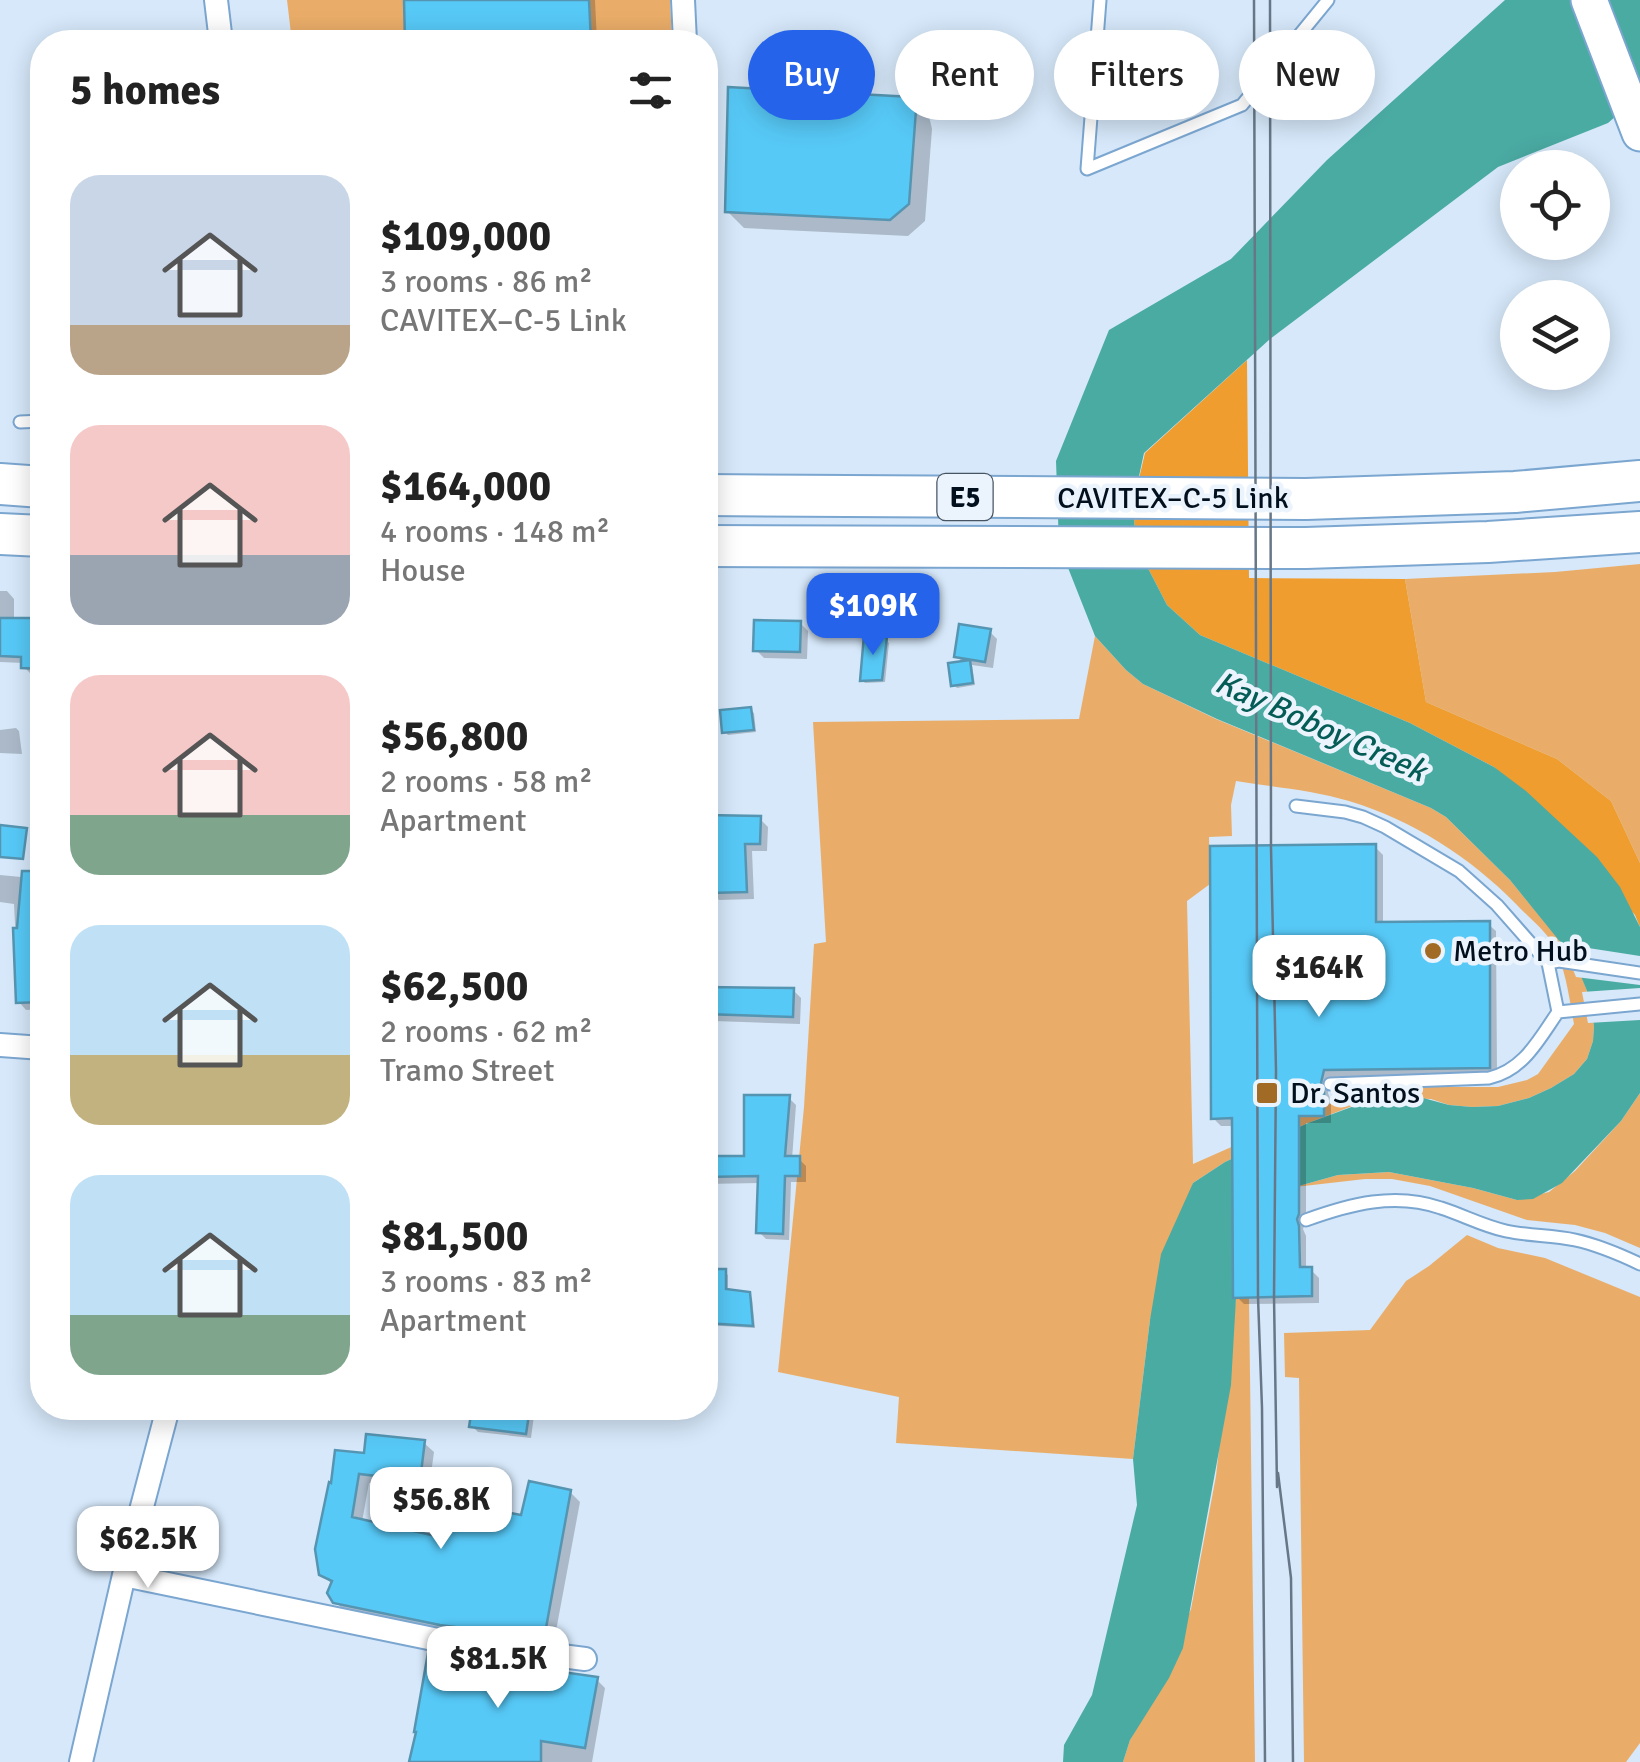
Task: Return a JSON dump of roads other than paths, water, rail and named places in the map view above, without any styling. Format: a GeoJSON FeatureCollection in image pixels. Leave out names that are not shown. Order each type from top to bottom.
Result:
{"type":"FeatureCollection","features":[{"type":"Feature","properties":{"kind":"highway","name":"CAVITEX–C-5 Link"},"geometry":{"type":"LineString","coordinates":[[718,495],[1306,499],[1515,492],[1640,481]]}},
{"type":"Feature","properties":{"kind":"highway"},"geometry":{"type":"LineString","coordinates":[[0,484],[30,486]]}},
{"type":"Feature","properties":{"kind":"highway","name":"CAVITEX–C-5 Link"},"geometry":{"type":"LineString","coordinates":[[718,546],[1306,548],[1640,532]]}},
{"type":"Feature","properties":{"kind":"highway"},"geometry":{"type":"LineString","coordinates":[[0,534],[30,535]]}},
{"type":"Feature","properties":{"kind":"main road"},"geometry":{"type":"LineString","coordinates":[[1589,0],[1640,132]]}},
{"type":"Feature","properties":{"kind":"street"},"geometry":{"type":"LineString","coordinates":[[216,0],[220,30]]}},
{"type":"Feature","properties":{"kind":"street"},"geometry":{"type":"LineString","coordinates":[[684,0],[685,30]]}},
{"type":"Feature","properties":{"kind":"street"},"geometry":{"type":"LineString","coordinates":[[0,1045],[30,1047]]}},
{"type":"Feature","properties":{"kind":"street"},"geometry":{"type":"LineString","coordinates":[[81,1762],[165,1420]]}},
{"type":"Feature","properties":{"kind":"street"},"geometry":{"type":"LineString","coordinates":[[124,1576],[438,1640],[585,1658]]}},
{"type":"Feature","properties":{"kind":"lane"},"geometry":{"type":"LineString","coordinates":[[1100,0],[1087,169],[1242,105],[1328,0]]}},
{"type":"Feature","properties":{"kind":"lane"},"geometry":{"type":"LineString","coordinates":[[20,422],[30,422]]}},
{"type":"Feature","properties":{"kind":"lane"},"geometry":{"type":"LineString","coordinates":[[1296,806],[1363,817],[1434,855],[1478,886],[1554,962],[1564,1011]]}},
{"type":"Feature","properties":{"kind":"lane"},"geometry":{"type":"LineString","coordinates":[[1554,962],[1640,972]]}},
{"type":"Feature","properties":{"kind":"lane"},"geometry":{"type":"LineString","coordinates":[[1330,1084],[1500,1076],[1518,1066],[1564,1011],[1640,1004]]}},
{"type":"Feature","properties":{"kind":"lane"},"geometry":{"type":"LineString","coordinates":[[1306,1220],[1360,1202],[1412,1202],[1437,1206],[1503,1230],[1600,1246],[1640,1264]]}},
{"type":"Feature","properties":{"kind":"water","name":"Kay Boboy Creek"},"geometry":{"type":"Polygon","coordinates":[[[1505,0],[1640,0],[1640,95],[1608,123],[1540,150],[1500,150],[1500,166],[1270,339],[1144,453],[1133,504],[1136,545],[1167,605],[1200,635],[1410,723],[1494,767],[1597,857],[1620,887],[1640,927],[1640,1093],[1621,1121],[1562,1183],[1533,1199],[1517,1200],[1389,1172],[1338,1175],[1295,1187],[1236,1298],[1231,1385],[1183,1648],[1130,1740],[1123,1762],[1063,1762],[1064,1745],[1092,1695],[1137,1505],[1133,1459],[1161,1254],[1193,1183],[1225,1162],[1308,1123],[1376,1098],[1412,1095],[1472,1107],[1498,1106],[1529,1098],[1574,1074],[1587,1059],[1593,1041],[1587,991],[1574,959],[1510,880],[1446,817],[1143,684],[1095,636],[1059,545],[1056,461],[1109,330],[1231,259],[1327,160],[1505,0]]]}},
{"type":"Feature","properties":{"kind":"tram line"},"geometry":{"type":"LineString","coordinates":[[1254,0],[1258,1297],[1265,1762]]}},
{"type":"Feature","properties":{"kind":"tram line"},"geometry":{"type":"LineString","coordinates":[[1270,0],[1277,1487]]}},
{"type":"Feature","properties":{"kind":"tram line"},"geometry":{"type":"LineString","coordinates":[[1278,1473],[1291,1578],[1293,1762]]}},
{"type":"Feature","properties":{"kind":"place","name":"Metro Hub"},"geometry":{"type":"Point","coordinates":[1433,951]}},
{"type":"Feature","properties":{"kind":"place","name":"Dr. Santos"},"geometry":{"type":"Point","coordinates":[1267,1093]}}]}
